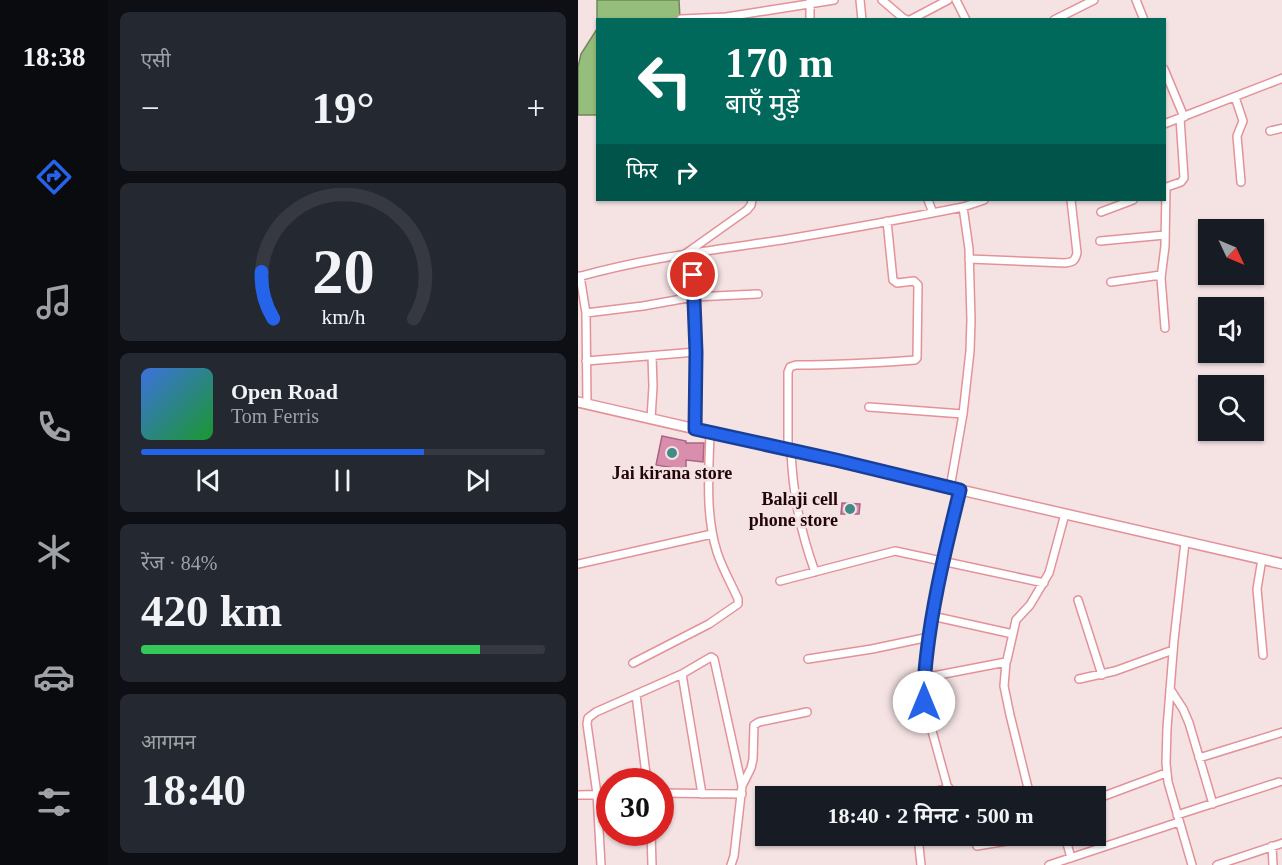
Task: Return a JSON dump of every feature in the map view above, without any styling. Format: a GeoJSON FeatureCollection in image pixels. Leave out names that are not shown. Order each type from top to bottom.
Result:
{"type":"FeatureCollection","features":[{"type":"Feature","properties":{"kind":"street"},"geometry":{"type":"LineString","coordinates":[[704,18],[726,17],[834,0]]}},
{"type":"Feature","properties":{"kind":"street"},"geometry":{"type":"LineString","coordinates":[[860,0],[862,18]]}},
{"type":"Feature","properties":{"kind":"street"},"geometry":{"type":"LineString","coordinates":[[882,0],[903,18]]}},
{"type":"Feature","properties":{"kind":"street"},"geometry":{"type":"LineString","coordinates":[[928,0],[929,10]]}},
{"type":"Feature","properties":{"kind":"street"},"geometry":{"type":"LineString","coordinates":[[913,18],[948,0]]}},
{"type":"Feature","properties":{"kind":"street"},"geometry":{"type":"LineString","coordinates":[[956,0],[965,18]]}},
{"type":"Feature","properties":{"kind":"street"},"geometry":{"type":"LineString","coordinates":[[1069,16],[1094,0]]}},
{"type":"Feature","properties":{"kind":"street"},"geometry":{"type":"LineString","coordinates":[[1136,0],[1143,18]]}},
{"type":"Feature","properties":{"kind":"street"},"geometry":{"type":"LineString","coordinates":[[810,2],[810,18]]}},
{"type":"Feature","properties":{"kind":"street"},"geometry":{"type":"LineString","coordinates":[[1166,74],[1182,117],[1184,178],[1166,188]]}},
{"type":"Feature","properties":{"kind":"street"},"geometry":{"type":"LineString","coordinates":[[1166,123],[1283,78]]}},
{"type":"Feature","properties":{"kind":"street"},"geometry":{"type":"LineString","coordinates":[[1235,97],[1243,122],[1237,134],[1241,182]]}},
{"type":"Feature","properties":{"kind":"street"},"geometry":{"type":"LineString","coordinates":[[1271,131],[1283,129]]}},
{"type":"Feature","properties":{"kind":"street"},"geometry":{"type":"LineString","coordinates":[[683,255],[747,210],[752,201]]}},
{"type":"Feature","properties":{"kind":"street"},"geometry":{"type":"LineString","coordinates":[[928,201],[933,213]]}},
{"type":"Feature","properties":{"kind":"street"},"geometry":{"type":"LineString","coordinates":[[981,201],[933,213],[815,235],[693,253],[579,276],[586,313],[586,361],[582,403],[1283,564]]}},
{"type":"Feature","properties":{"kind":"street"},"geometry":{"type":"LineString","coordinates":[[969,259],[1072,262],[1076,259],[1077,253],[1071,201]]}},
{"type":"Feature","properties":{"kind":"street"},"geometry":{"type":"LineString","coordinates":[[1101,212],[1130,201]]}},
{"type":"Feature","properties":{"kind":"street"},"geometry":{"type":"LineString","coordinates":[[1165,201],[1162,275],[1165,328]]}},
{"type":"Feature","properties":{"kind":"street"},"geometry":{"type":"LineString","coordinates":[[948,786],[924,702],[923,678],[955,489],[970,351],[969,249],[963,207]]}},
{"type":"Feature","properties":{"kind":"street"},"geometry":{"type":"LineString","coordinates":[[815,572],[805,546],[794,493],[790,451],[788,372],[790,367],[796,365],[837,365],[915,360],[917,358],[918,285],[914,281],[895,283],[893,280],[887,221]]}},
{"type":"Feature","properties":{"kind":"street"},"geometry":{"type":"LineString","coordinates":[[1100,241],[1165,235]]}},
{"type":"Feature","properties":{"kind":"street"},"geometry":{"type":"LineString","coordinates":[[693,253],[696,352],[695,429]]}},
{"type":"Feature","properties":{"kind":"street"},"geometry":{"type":"LineString","coordinates":[[1111,282],[1162,275]]}},
{"type":"Feature","properties":{"kind":"street"},"geometry":{"type":"LineString","coordinates":[[586,313],[693,297],[758,294]]}},
{"type":"Feature","properties":{"kind":"street"},"geometry":{"type":"LineString","coordinates":[[586,361],[696,352]]}},
{"type":"Feature","properties":{"kind":"street"},"geometry":{"type":"LineString","coordinates":[[651,419],[652,356]]}},
{"type":"Feature","properties":{"kind":"street"},"geometry":{"type":"LineString","coordinates":[[869,407],[963,414]]}},
{"type":"Feature","properties":{"kind":"street"},"geometry":{"type":"LineString","coordinates":[[633,663],[709,624],[738,604],[738,599],[720,561],[713,534],[708,500],[710,432]]}},
{"type":"Feature","properties":{"kind":"street"},"geometry":{"type":"LineString","coordinates":[[1028,786],[1004,686],[1006,662],[1016,619],[1030,605],[1049,573],[1065,514]]}},
{"type":"Feature","properties":{"kind":"street"},"geometry":{"type":"LineString","coordinates":[[578,564],[713,534]]}},
{"type":"Feature","properties":{"kind":"street"},"geometry":{"type":"LineString","coordinates":[[1185,542],[1170,689],[1166,773],[1192,865]]}},
{"type":"Feature","properties":{"kind":"street"},"geometry":{"type":"LineString","coordinates":[[780,581],[895,551],[1044,583]]}},
{"type":"Feature","properties":{"kind":"street"},"geometry":{"type":"LineString","coordinates":[[1262,559],[1257,589],[1263,654]]}},
{"type":"Feature","properties":{"kind":"street"},"geometry":{"type":"LineString","coordinates":[[1078,600],[1103,675]]}},
{"type":"Feature","properties":{"kind":"street"},"geometry":{"type":"LineString","coordinates":[[932,616],[1013,634]]}},
{"type":"Feature","properties":{"kind":"street"},"geometry":{"type":"LineString","coordinates":[[808,659],[929,637]]}},
{"type":"Feature","properties":{"kind":"street"},"geometry":{"type":"LineString","coordinates":[[1079,679],[1133,666],[1174,650]]}},
{"type":"Feature","properties":{"kind":"street"},"geometry":{"type":"LineString","coordinates":[[596,787],[588,718],[596,712],[682,674],[711,657],[714,659],[742,790]]}},
{"type":"Feature","properties":{"kind":"street"},"geometry":{"type":"LineString","coordinates":[[923,678],[1006,662]]}},
{"type":"Feature","properties":{"kind":"street"},"geometry":{"type":"LineString","coordinates":[[682,674],[702,794]]}},
{"type":"Feature","properties":{"kind":"street"},"geometry":{"type":"LineString","coordinates":[[1170,689],[1187,716],[1213,804]]}},
{"type":"Feature","properties":{"kind":"street"},"geometry":{"type":"LineString","coordinates":[[636,695],[645,768]]}},
{"type":"Feature","properties":{"kind":"street"},"geometry":{"type":"LineString","coordinates":[[731,865],[742,790],[753,759],[754,725],[808,712]]}},
{"type":"Feature","properties":{"kind":"street"},"geometry":{"type":"LineString","coordinates":[[1199,758],[1283,732]]}},
{"type":"Feature","properties":{"kind":"street"},"geometry":{"type":"LineString","coordinates":[[1106,795],[1166,773]]}},
{"type":"Feature","properties":{"kind":"street"},"geometry":{"type":"LineString","coordinates":[[1049,865],[1279,782]]}},
{"type":"Feature","properties":{"kind":"street"},"geometry":{"type":"LineString","coordinates":[[674,794],[742,790]]}},
{"type":"Feature","properties":{"kind":"street"},"geometry":{"type":"LineString","coordinates":[[578,795],[596,794]]}},
{"type":"Feature","properties":{"kind":"street"},"geometry":{"type":"LineString","coordinates":[[1217,865],[1283,843]]}},
{"type":"Feature","properties":{"kind":"street"},"geometry":{"type":"LineString","coordinates":[[600,846],[601,865]]}},
{"type":"Feature","properties":{"kind":"street"},"geometry":{"type":"LineString","coordinates":[[651,846],[652,865]]}},
{"type":"Feature","properties":{"kind":"street"},"geometry":{"type":"LineString","coordinates":[[919,846],[922,865]]}},
{"type":"Feature","properties":{"kind":"street"},"geometry":{"type":"LineString","coordinates":[[1068,846],[1071,858]]}},
{"type":"Feature","properties":{"kind":"street"},"geometry":{"type":"LineString","coordinates":[[1272,846],[1273,865]]}},
{"type":"Feature","properties":{"kind":"shaded area"},"geometry":{"type":"Polygon","coordinates":[[[597,0],[679,0],[680,18],[597,18],[597,0]]]}},
{"type":"Feature","properties":{"kind":"shaded area"},"geometry":{"type":"Polygon","coordinates":[[[596,31],[596,115],[578,115],[578,67],[581,54],[596,31]]]}},
{"type":"Feature","properties":{"kind":"building","name":"Jai kirana store"},"geometry":{"type":"Polygon","coordinates":[[[662,436],[686,441],[686,443],[704,443],[703,462],[686,460],[686,470],[656,465],[662,436]]]}},
{"type":"Feature","properties":{"kind":"building","name":"Balaji cell phone store"},"geometry":{"type":"Polygon","coordinates":[[[842,503],[860,504],[859,514],[841,514],[842,503]]]}},
{"type":"Feature","properties":{"kind":"place","name":"Jai kirana store"},"geometry":{"type":"Point","coordinates":[672,453]}},
{"type":"Feature","properties":{"kind":"place","name":"Balaji cell phone store"},"geometry":{"type":"Point","coordinates":[850,509]}},
{"type":"Feature","properties":{"kind":"route"},"geometry":{"type":"LineString","coordinates":[[693,275],[696,352],[695,429],[960,490],[942,561],[932,616],[923,678],[924,702]]}}]}
